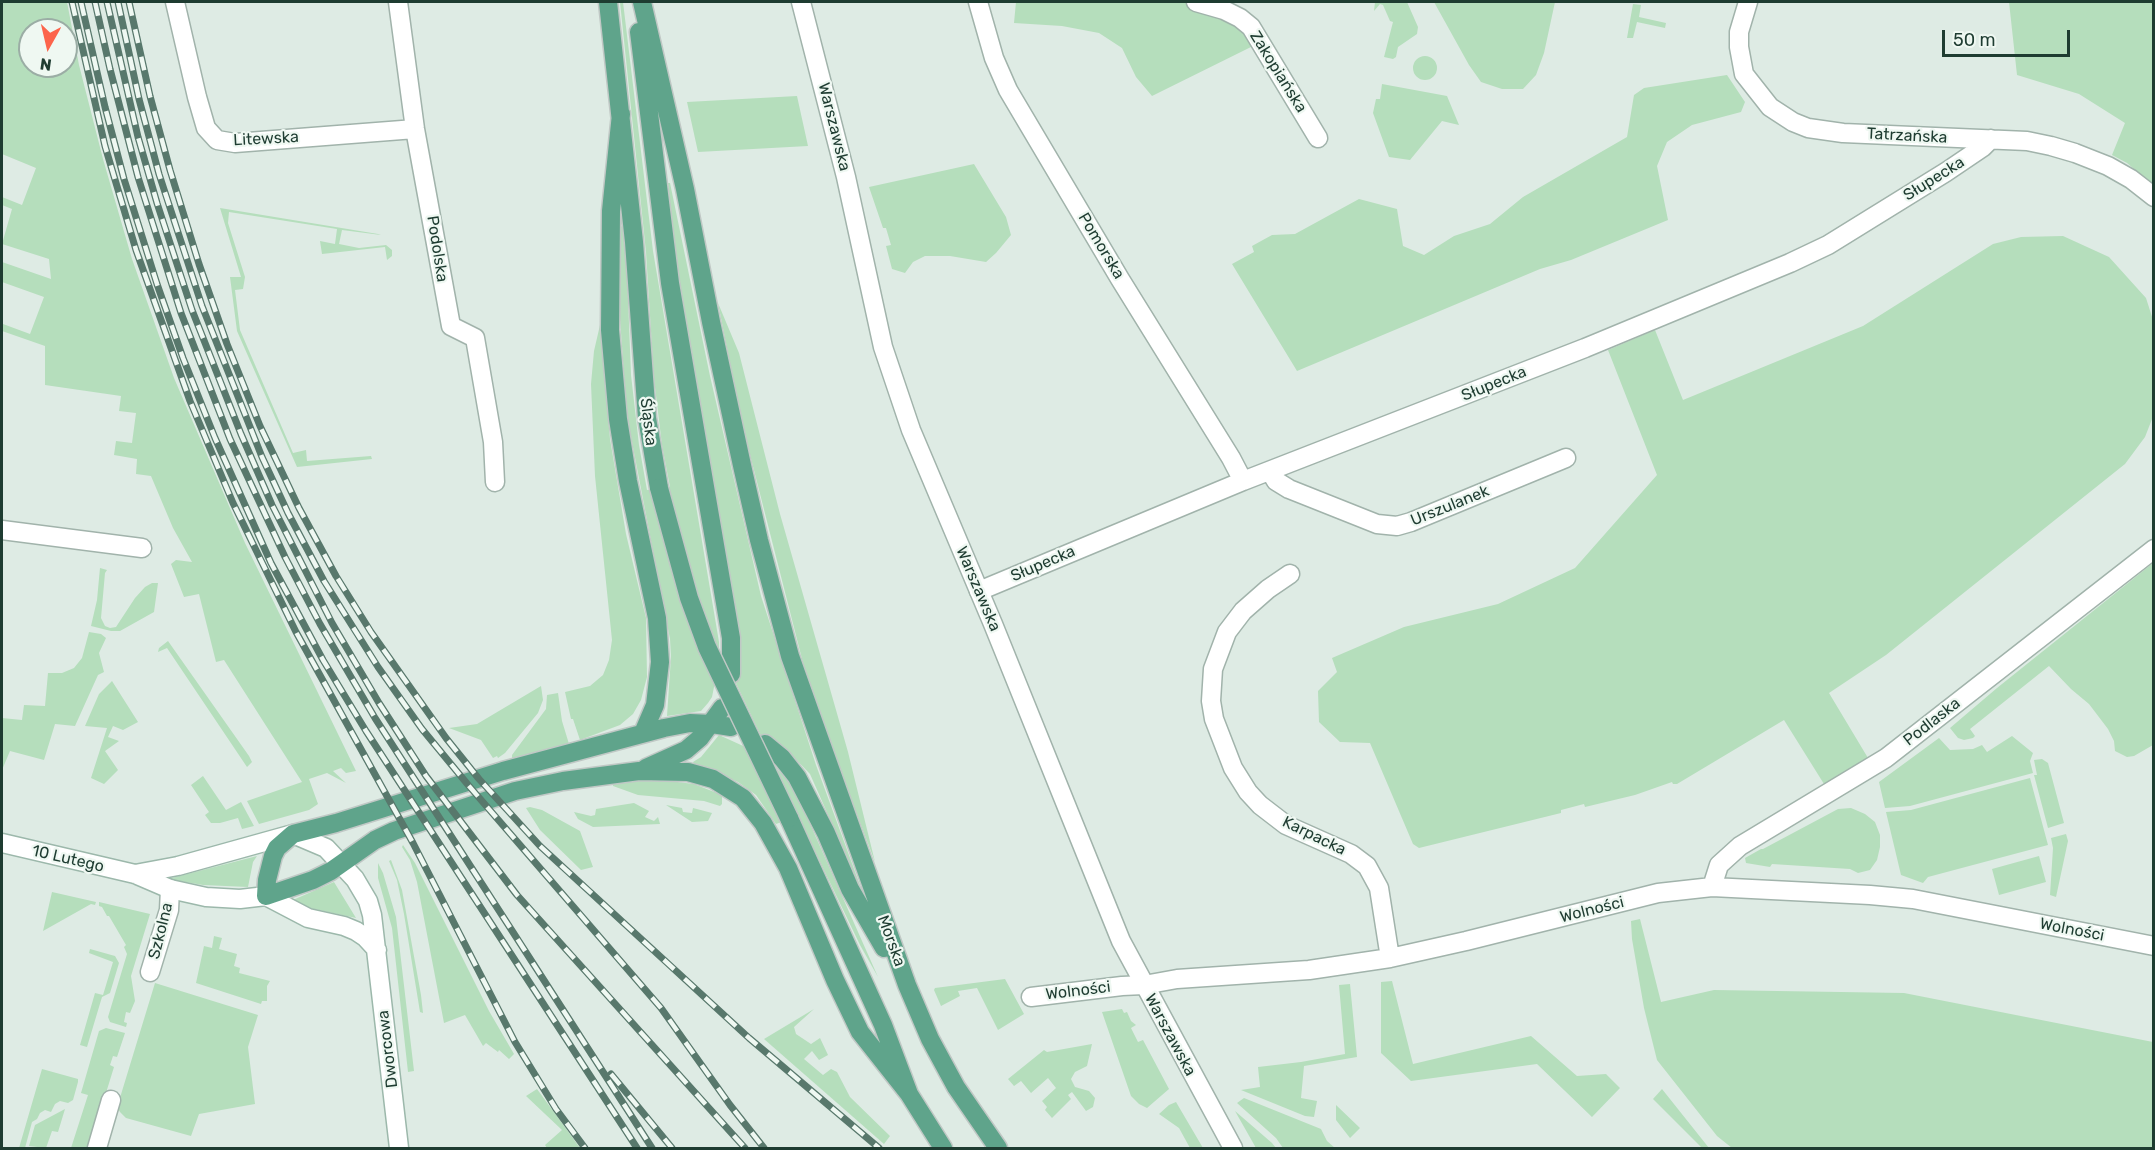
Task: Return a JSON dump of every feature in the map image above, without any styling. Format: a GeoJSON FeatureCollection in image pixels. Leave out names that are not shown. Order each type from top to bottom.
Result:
{"type":"FeatureCollection","features":[{"type":"Feature","properties":{"kind":"main road","name":"Śląska"},"geometry":{"type":"LineString","coordinates":[[608,2],[634,242],[647,418],[659,488],[686,587],[707,647],[789,818],[883,1025],[909,1094]]}},
{"type":"Feature","properties":{"kind":"main road"},"geometry":{"type":"LineString","coordinates":[[635,2],[667,262],[732,638],[731,674]]}},
{"type":"Feature","properties":{"kind":"main road","name":"Morska"},"geometry":{"type":"LineString","coordinates":[[642,2],[685,189],[711,322],[759,540],[790,656],[907,985],[930,1038],[956,1087],[998,1149]]}},
{"type":"Feature","properties":{"kind":"main road"},"geometry":{"type":"LineString","coordinates":[[621,114],[611,211],[610,330],[620,429],[630,491],[657,618],[660,662],[655,705],[643,733]]}},
{"type":"Feature","properties":{"kind":"main road"},"geometry":{"type":"LineString","coordinates":[[639,771],[686,750],[712,723],[722,708]]}},
{"type":"Feature","properties":{"kind":"main road"},"geometry":{"type":"LineString","coordinates":[[731,728],[712,723],[690,723],[643,733],[503,771],[336,823],[293,834],[277,848],[273,856],[266,896],[313,880],[375,840],[394,831],[515,791],[563,781],[639,771],[688,772],[712,779],[743,798],[764,823],[788,868],[835,980],[860,1032],[909,1094],[943,1149]]}},
{"type":"Feature","properties":{"kind":"main road"},"geometry":{"type":"LineString","coordinates":[[765,744],[782,758],[798,777],[826,833],[850,889],[907,985]]}},
{"type":"Feature","properties":{"kind":"street","name":"Podolska"},"geometry":{"type":"LineString","coordinates":[[398,2],[415,129],[451,326],[475,338],[493,442],[495,482]]}},
{"type":"Feature","properties":{"kind":"street","name":"Warszawska"},"geometry":{"type":"LineString","coordinates":[[801,2],[846,177],[863,261],[889,368],[911,430],[979,591],[1113,923],[1233,1149]]}},
{"type":"Feature","properties":{"kind":"street","name":"Pomorska"},"geometry":{"type":"LineString","coordinates":[[978,2],[994,58],[1008,90],[1243,481]]}},
{"type":"Feature","properties":{"kind":"street","name":"Zakopiańska"},"geometry":{"type":"LineString","coordinates":[[1196,2],[1224,10],[1251,27],[1318,138]]}},
{"type":"Feature","properties":{"kind":"street","name":"Tatrzańska"},"geometry":{"type":"LineString","coordinates":[[1748,2],[1739,32],[1744,74],[1762,99],[1788,119],[1808,128],[1843,133],[2027,141],[2075,153],[2108,166],[2131,179],[2154,197]]}},
{"type":"Feature","properties":{"kind":"street","name":"Litewska"},"geometry":{"type":"LineString","coordinates":[[176,6],[206,128],[217,140],[235,143],[415,129]]}},
{"type":"Feature","properties":{"kind":"street","name":"Słupecka"},"geometry":{"type":"LineString","coordinates":[[979,591],[1243,481],[1585,348],[1828,245],[1946,172],[1983,147],[1990,139]]}},
{"type":"Feature","properties":{"kind":"street","name":"Urszulanek"},"geometry":{"type":"LineString","coordinates":[[1270,471],[1276,481],[1289,489],[1377,524],[1397,526],[1566,458]]}},
{"type":"Feature","properties":{"kind":"street"},"geometry":{"type":"LineString","coordinates":[[2,530],[142,548]]}},
{"type":"Feature","properties":{"kind":"street","name":"Podlaska"},"geometry":{"type":"LineString","coordinates":[[1712,887],[1719,864],[1740,846],[1886,758],[2154,549]]}},
{"type":"Feature","properties":{"kind":"street","name":"Karpacka"},"geometry":{"type":"LineString","coordinates":[[1290,574],[1268,589],[1243,611],[1225,638],[1213,669],[1211,701],[1214,719],[1233,768],[1248,792],[1260,805],[1286,825],[1351,854],[1368,866],[1379,888],[1390,958]]}},
{"type":"Feature","properties":{"kind":"street"},"geometry":{"type":"LineString","coordinates":[[135,874],[178,866],[293,834]]}},
{"type":"Feature","properties":{"kind":"street","name":"Dworcowa"},"geometry":{"type":"LineString","coordinates":[[293,834],[319,844],[355,879],[368,901],[377,950],[399,1149]]}},
{"type":"Feature","properties":{"kind":"street","name":"10 Lutego"},"geometry":{"type":"LineString","coordinates":[[2,843],[135,874]]}},
{"type":"Feature","properties":{"kind":"street"},"geometry":{"type":"LineString","coordinates":[[135,874],[170,889],[206,897],[240,899],[266,896],[308,918],[356,931],[377,950]]}},
{"type":"Feature","properties":{"kind":"street","name":"Wolności"},"geometry":{"type":"LineString","coordinates":[[1031,997],[1144,985],[1177,979],[1309,970],[1390,958],[1658,892],[1712,887],[1913,899],[2154,946]]}},
{"type":"Feature","properties":{"kind":"street","name":"Szkolna"},"geometry":{"type":"LineString","coordinates":[[150,972],[169,910],[170,889]]}},
{"type":"Feature","properties":{"kind":"street"},"geometry":{"type":"LineString","coordinates":[[97,1149],[111,1100]]}},
{"type":"Feature","properties":{"kind":"green space"},"geometry":{"type":"Polygon","coordinates":[[[2,2],[67,2],[70,18],[18,18],[18,78],[78,78],[78,60],[103,159],[132,259],[174,378],[245,543],[356,771],[346,773],[341,768],[333,771],[346,783],[327,773],[309,779],[318,804],[309,810],[259,824],[247,801],[302,782],[224,660],[216,662],[199,594],[184,597],[171,564],[176,560],[192,562],[173,528],[151,476],[136,474],[137,459],[114,455],[116,441],[132,443],[136,413],[119,411],[121,396],[45,385],[45,346],[2,331],[3,324],[30,334],[44,297],[2,282],[2,262],[51,279],[49,259],[2,244],[12,209],[2,205],[2,197],[22,205],[36,168],[2,154],[2,2]]]}},
{"type":"Feature","properties":{"kind":"green space"},"geometry":{"type":"Polygon","coordinates":[[[620,2],[623,2],[653,251],[719,642],[719,662],[712,697],[708,703],[701,711],[667,716],[670,639],[627,416],[619,305],[619,228],[621,226],[625,229],[631,375],[647,490],[670,487],[654,379],[646,252],[620,2]]]}},
{"type":"Feature","properties":{"kind":"green space"},"geometry":{"type":"Polygon","coordinates":[[[1016,2],[1184,2],[1198,9],[1222,15],[1241,28],[1253,46],[1152,96],[1136,77],[1122,48],[1099,33],[1062,26],[1014,23],[1016,2]]]}},
{"type":"Feature","properties":{"kind":"green space"},"geometry":{"type":"Polygon","coordinates":[[[1375,2],[1407,2],[1418,27],[1417,34],[1398,47],[1396,57],[1393,59],[1384,57],[1393,22],[1390,21],[1383,5],[1380,4],[1374,11],[1375,2]]]}},
{"type":"Feature","properties":{"kind":"green space"},"geometry":{"type":"Polygon","coordinates":[[[1434,2],[1555,2],[1544,53],[1536,75],[1523,89],[1502,89],[1481,82],[1434,2]]]}},
{"type":"Feature","properties":{"kind":"green space"},"geometry":{"type":"Polygon","coordinates":[[[2009,2],[2153,2],[2153,185],[2127,163],[2112,155],[2125,123],[2079,94],[2017,75],[2009,2]]]}},
{"type":"Feature","properties":{"kind":"green space"},"geometry":{"type":"Polygon","coordinates":[[[1633,4],[1641,5],[1639,17],[1666,23],[1665,28],[1637,22],[1633,38],[1627,38],[1633,4]]]}},
{"type":"Feature","properties":{"kind":"green space"},"geometry":{"type":"Polygon","coordinates":[[[1425,56],[1434,59],[1437,68],[1434,77],[1425,80],[1416,77],[1413,68],[1416,59],[1425,56]]]}},
{"type":"Feature","properties":{"kind":"green space"},"geometry":{"type":"Polygon","coordinates":[[[1727,75],[1745,102],[1741,112],[1692,125],[1667,142],[1657,166],[1668,220],[1571,260],[1540,269],[1297,371],[1232,264],[1254,252],[1252,246],[1272,235],[1295,234],[1359,199],[1397,209],[1403,246],[1424,255],[1454,236],[1490,224],[1523,197],[1627,137],[1634,95],[1644,88],[1727,75]]]}},
{"type":"Feature","properties":{"kind":"green space"},"geometry":{"type":"Polygon","coordinates":[[[1382,84],[1447,96],[1459,125],[1442,121],[1410,160],[1389,157],[1373,113],[1376,99],[1380,99],[1382,84]]]}},
{"type":"Feature","properties":{"kind":"green space"},"geometry":{"type":"Polygon","coordinates":[[[797,96],[808,146],[698,152],[687,102],[797,96]]]}},
{"type":"Feature","properties":{"kind":"green space"},"geometry":{"type":"Polygon","coordinates":[[[974,164],[1006,217],[1011,235],[986,262],[950,256],[925,256],[913,262],[905,273],[892,269],[886,246],[891,245],[869,187],[974,164]]]}},
{"type":"Feature","properties":{"kind":"green space"},"geometry":{"type":"Polygon","coordinates":[[[668,183],[670,183],[710,376],[761,596],[816,765],[864,896],[810,774],[783,746],[761,736],[735,681],[740,651],[738,624],[678,286],[668,183]]]}},
{"type":"Feature","properties":{"kind":"green space"},"geometry":{"type":"Polygon","coordinates":[[[220,208],[378,234],[381,235],[342,230],[339,244],[359,248],[386,245],[392,250],[392,256],[387,260],[385,247],[322,254],[320,241],[335,244],[337,229],[229,212],[228,223],[245,277],[243,289],[235,290],[240,330],[293,453],[306,450],[307,461],[371,456],[372,459],[297,467],[237,331],[230,277],[241,277],[220,208]]]}},
{"type":"Feature","properties":{"kind":"green space"},"geometry":{"type":"Polygon","coordinates":[[[2063,236],[2109,257],[2146,298],[2153,320],[2154,414],[2145,437],[2125,464],[1886,655],[1829,693],[1868,758],[1824,784],[1784,720],[1677,784],[1672,782],[1635,795],[1585,807],[1584,804],[1561,810],[1561,813],[1419,848],[1413,844],[1370,743],[1340,742],[1319,722],[1318,691],[1337,672],[1332,658],[1404,627],[1498,604],[1575,568],[1657,475],[1608,350],[1655,330],[1683,400],[1863,326],[1993,244],[2021,237],[2063,236]]]}},
{"type":"Feature","properties":{"kind":"green space"},"geometry":{"type":"Polygon","coordinates":[[[718,303],[739,353],[780,514],[848,752],[875,862],[803,663],[742,423],[718,303]]]}},
{"type":"Feature","properties":{"kind":"green space"},"geometry":{"type":"Polygon","coordinates":[[[600,325],[610,439],[626,534],[646,618],[647,677],[641,700],[633,714],[620,725],[580,740],[573,719],[571,719],[565,692],[590,686],[603,675],[609,660],[612,640],[595,476],[591,384],[594,351],[600,325]]]}},
{"type":"Feature","properties":{"kind":"green space"},"geometry":{"type":"Polygon","coordinates":[[[2153,563],[2153,745],[2134,756],[2127,757],[2115,751],[2114,741],[2108,729],[2089,704],[2049,666],[1970,729],[1975,736],[1973,738],[1964,740],[1958,738],[1950,728],[2153,563]]]}},
{"type":"Feature","properties":{"kind":"green space"},"geometry":{"type":"Polygon","coordinates":[[[100,568],[107,570],[101,618],[105,626],[116,627],[145,587],[158,583],[154,612],[120,631],[91,626],[97,600],[100,568]]]}},
{"type":"Feature","properties":{"kind":"green space"},"geometry":{"type":"Polygon","coordinates":[[[89,632],[101,634],[106,638],[99,653],[104,672],[98,675],[75,726],[55,724],[44,760],[10,751],[2,770],[2,718],[22,720],[24,705],[45,706],[48,673],[62,673],[74,668],[82,658],[89,632]]]}},
{"type":"Feature","properties":{"kind":"green space"},"geometry":{"type":"Polygon","coordinates":[[[168,641],[249,756],[252,762],[247,767],[167,648],[158,652],[159,648],[168,641]]]}},
{"type":"Feature","properties":{"kind":"green space"},"geometry":{"type":"Polygon","coordinates":[[[112,681],[138,722],[123,730],[113,726],[108,737],[119,741],[105,751],[118,770],[104,784],[91,778],[107,728],[85,726],[99,694],[112,681]]]}},
{"type":"Feature","properties":{"kind":"green space"},"geometry":{"type":"Polygon","coordinates":[[[541,686],[543,700],[538,713],[505,753],[498,758],[497,756],[493,758],[481,740],[449,728],[477,724],[541,686]]]}},
{"type":"Feature","properties":{"kind":"green space"},"geometry":{"type":"Polygon","coordinates":[[[558,693],[562,721],[569,744],[512,760],[512,755],[546,709],[547,695],[558,693]]]}},
{"type":"Feature","properties":{"kind":"green space"},"geometry":{"type":"Polygon","coordinates":[[[719,735],[767,759],[788,780],[799,799],[878,977],[860,945],[798,816],[776,824],[756,795],[738,782],[699,765],[694,765],[693,762],[701,757],[719,735]]]}},
{"type":"Feature","properties":{"kind":"green space"},"geometry":{"type":"Polygon","coordinates":[[[2012,736],[2033,753],[2030,761],[2033,773],[1910,806],[1885,808],[1879,782],[1939,738],[1950,750],[1973,749],[1982,745],[1987,752],[2012,736]]]}},
{"type":"Feature","properties":{"kind":"green space"},"geometry":{"type":"Polygon","coordinates":[[[2042,759],[2048,763],[2064,823],[2048,828],[2034,775],[2037,775],[2034,760],[2042,759]]]}},
{"type":"Feature","properties":{"kind":"green space"},"geometry":{"type":"Polygon","coordinates":[[[203,776],[226,810],[241,802],[254,826],[242,829],[238,818],[211,823],[205,815],[209,812],[191,785],[203,776]]]}},
{"type":"Feature","properties":{"kind":"green space"},"geometry":{"type":"Polygon","coordinates":[[[2030,778],[2048,845],[1928,877],[1923,883],[1901,875],[1886,812],[1911,810],[2030,778]]]}},
{"type":"Feature","properties":{"kind":"green space"},"geometry":{"type":"Polygon","coordinates":[[[638,781],[694,784],[722,795],[722,804],[720,806],[704,801],[638,795],[613,786],[613,783],[638,781]]]}},
{"type":"Feature","properties":{"kind":"green space"},"geometry":{"type":"Polygon","coordinates":[[[634,803],[649,811],[645,817],[654,821],[658,817],[660,824],[593,827],[578,819],[574,812],[591,816],[595,815],[596,809],[634,803]]]}},
{"type":"Feature","properties":{"kind":"green space"},"geometry":{"type":"Polygon","coordinates":[[[666,805],[682,808],[683,812],[692,813],[693,808],[712,813],[708,821],[692,822],[666,805]]]}},
{"type":"Feature","properties":{"kind":"green space"},"geometry":{"type":"Polygon","coordinates":[[[526,808],[542,810],[580,831],[593,867],[581,870],[540,830],[526,808]]]}},
{"type":"Feature","properties":{"kind":"green space"},"geometry":{"type":"Polygon","coordinates":[[[1851,808],[1865,814],[1875,822],[1880,835],[1877,860],[1870,870],[1858,873],[1850,869],[1772,864],[1770,867],[1746,863],[1745,858],[1761,849],[1838,809],[1851,808]]]}},
{"type":"Feature","properties":{"kind":"green space"},"geometry":{"type":"Polygon","coordinates":[[[2066,834],[2068,841],[2056,897],[2050,895],[2053,848],[2051,838],[2066,834]]]}},
{"type":"Feature","properties":{"kind":"green space"},"geometry":{"type":"Polygon","coordinates":[[[403,845],[415,863],[489,1011],[514,1054],[509,1059],[486,1043],[483,1046],[465,1015],[444,1023],[417,882],[403,845]]]}},
{"type":"Feature","properties":{"kind":"green space"},"geometry":{"type":"Polygon","coordinates":[[[257,856],[253,862],[248,887],[203,885],[168,879],[257,856]]]}},
{"type":"Feature","properties":{"kind":"green space"},"geometry":{"type":"Polygon","coordinates":[[[2039,856],[2046,882],[1999,895],[1992,869],[2039,856]]]}},
{"type":"Feature","properties":{"kind":"green space"},"geometry":{"type":"Polygon","coordinates":[[[391,860],[402,890],[423,1013],[420,1012],[404,914],[397,880],[389,861],[391,860]]]}},
{"type":"Feature","properties":{"kind":"green space"},"geometry":{"type":"Polygon","coordinates":[[[378,863],[396,917],[414,1071],[408,1072],[392,928],[378,878],[378,863]]]}},
{"type":"Feature","properties":{"kind":"green space"},"geometry":{"type":"Polygon","coordinates":[[[334,882],[356,918],[310,908],[293,900],[334,882]]]}},
{"type":"Feature","properties":{"kind":"green space"},"geometry":{"type":"Polygon","coordinates":[[[52,892],[96,902],[95,905],[91,904],[43,931],[52,892]]]}},
{"type":"Feature","properties":{"kind":"green space"},"geometry":{"type":"Polygon","coordinates":[[[99,902],[150,914],[131,976],[135,1001],[130,1013],[126,1012],[124,1022],[127,1023],[126,1027],[110,1022],[108,1017],[127,954],[124,947],[126,945],[109,916],[99,906],[99,902]]]}},
{"type":"Feature","properties":{"kind":"green space"},"geometry":{"type":"Polygon","coordinates":[[[1640,919],[1661,1002],[1714,990],[1904,993],[2153,1042],[2153,1148],[1732,1148],[1717,1136],[1657,1060],[1644,1008],[1632,939],[1631,921],[1640,919]]]}},
{"type":"Feature","properties":{"kind":"green space"},"geometry":{"type":"Polygon","coordinates":[[[214,936],[222,938],[219,949],[237,954],[234,966],[240,968],[239,973],[270,981],[267,986],[267,1001],[262,1001],[261,1004],[196,983],[204,946],[212,948],[214,936]]]}},
{"type":"Feature","properties":{"kind":"green space"},"geometry":{"type":"Polygon","coordinates":[[[90,949],[115,956],[119,963],[110,993],[102,997],[87,1047],[80,1045],[95,993],[103,995],[113,962],[89,953],[90,949]]]}},
{"type":"Feature","properties":{"kind":"green space"},"geometry":{"type":"Polygon","coordinates":[[[1005,979],[1024,1014],[998,1030],[977,988],[958,991],[960,996],[941,1006],[934,990],[935,988],[1005,979]]]}},
{"type":"Feature","properties":{"kind":"green space"},"geometry":{"type":"Polygon","coordinates":[[[1392,981],[1413,1064],[1531,1036],[1577,1076],[1606,1074],[1620,1088],[1592,1117],[1537,1064],[1411,1081],[1381,1053],[1381,982],[1392,981]]]}},
{"type":"Feature","properties":{"kind":"green space"},"geometry":{"type":"Polygon","coordinates":[[[155,983],[258,1015],[248,1047],[255,1104],[199,1114],[191,1136],[126,1118],[117,1107],[155,983]]]}},
{"type":"Feature","properties":{"kind":"green space"},"geometry":{"type":"Polygon","coordinates":[[[1350,984],[1357,1057],[1304,1066],[1301,1098],[1317,1101],[1314,1117],[1305,1116],[1241,1090],[1260,1087],[1258,1067],[1345,1054],[1339,985],[1350,984]]]}},
{"type":"Feature","properties":{"kind":"green space"},"geometry":{"type":"Polygon","coordinates":[[[814,1009],[794,1027],[796,1034],[811,1044],[820,1038],[828,1055],[819,1060],[812,1051],[804,1059],[823,1075],[831,1069],[837,1072],[850,1097],[890,1136],[884,1144],[764,1039],[814,1009]]]}},
{"type":"Feature","properties":{"kind":"green space"},"geometry":{"type":"Polygon","coordinates":[[[1122,1009],[1136,1025],[1131,1028],[1138,1042],[1143,1040],[1169,1089],[1147,1108],[1131,1096],[1102,1012],[1122,1009]]]}},
{"type":"Feature","properties":{"kind":"green space"},"geometry":{"type":"Polygon","coordinates":[[[106,1028],[125,1033],[117,1057],[113,1056],[110,1065],[114,1067],[89,1148],[71,1148],[88,1095],[81,1093],[99,1031],[106,1028]]]}},
{"type":"Feature","properties":{"kind":"green space"},"geometry":{"type":"Polygon","coordinates":[[[1092,1044],[1087,1066],[1075,1072],[1071,1079],[1075,1087],[1089,1091],[1095,1098],[1093,1107],[1086,1111],[1072,1092],[1068,1095],[1071,1099],[1052,1118],[1045,1110],[1047,1107],[1042,1101],[1056,1088],[1048,1078],[1031,1093],[1021,1081],[1014,1086],[1008,1079],[1044,1050],[1047,1052],[1092,1044]]]}},
{"type":"Feature","properties":{"kind":"green space"},"geometry":{"type":"Polygon","coordinates":[[[42,1069],[78,1079],[73,1100],[68,1103],[60,1101],[55,1104],[51,1112],[45,1110],[40,1113],[32,1122],[25,1148],[19,1148],[42,1069]]]}},
{"type":"Feature","properties":{"kind":"green space"},"geometry":{"type":"Polygon","coordinates":[[[537,1089],[580,1148],[547,1148],[545,1145],[562,1130],[526,1096],[537,1089]]]}},
{"type":"Feature","properties":{"kind":"green space"},"geometry":{"type":"Polygon","coordinates":[[[1662,1089],[1709,1148],[1702,1148],[1653,1099],[1662,1089]]]}},
{"type":"Feature","properties":{"kind":"green space"},"geometry":{"type":"Polygon","coordinates":[[[1244,1098],[1321,1129],[1327,1141],[1335,1148],[1283,1148],[1276,1138],[1237,1103],[1244,1098]]]}},
{"type":"Feature","properties":{"kind":"green space"},"geometry":{"type":"Polygon","coordinates":[[[1176,1102],[1203,1148],[1190,1148],[1179,1128],[1159,1114],[1176,1102]]]}},
{"type":"Feature","properties":{"kind":"green space"},"geometry":{"type":"Polygon","coordinates":[[[1336,1105],[1360,1128],[1350,1138],[1336,1120],[1336,1105]]]}},
{"type":"Feature","properties":{"kind":"green space"},"geometry":{"type":"Polygon","coordinates":[[[65,1109],[58,1132],[52,1131],[46,1148],[29,1146],[35,1125],[65,1109]]]}},
{"type":"Feature","properties":{"kind":"green space"},"geometry":{"type":"Polygon","coordinates":[[[1235,1111],[1272,1143],[1276,1148],[1256,1148],[1235,1111]]]}},
{"type":"Feature","properties":{"kind":"railway"},"geometry":{"type":"LineString","coordinates":[[72,2],[105,146],[136,250],[190,401],[233,503],[296,632],[413,843],[515,1042],[556,1109],[585,1148]]}},
{"type":"Feature","properties":{"kind":"railway"},"geometry":{"type":"LineString","coordinates":[[81,2],[124,179],[157,284],[215,438],[271,563],[323,660],[366,731],[637,1148]]}},
{"type":"Feature","properties":{"kind":"railway"},"geometry":{"type":"LineString","coordinates":[[95,2],[138,177],[181,313],[230,439],[285,557],[320,624],[375,718],[652,1148]]}},
{"type":"Feature","properties":{"kind":"railway"},"geometry":{"type":"LineString","coordinates":[[107,2],[138,137],[192,310],[272,505],[332,623],[379,703],[426,776],[517,895],[745,1148]]}},
{"type":"Feature","properties":{"kind":"railway"},"geometry":{"type":"LineString","coordinates":[[118,2],[139,99],[159,174],[202,306],[262,457],[324,581],[378,667],[422,729],[661,1008],[730,1105],[764,1148]]}},
{"type":"Feature","properties":{"kind":"railway"},"geometry":{"type":"LineString","coordinates":[[129,2],[150,96],[170,170],[227,344],[260,426],[299,508],[336,576],[371,632],[446,738],[479,779],[540,846],[749,1038],[879,1148]]}},
{"type":"Feature","properties":{"kind":"railway"},"geometry":{"type":"LineString","coordinates":[[611,1074],[672,1148]]}}]}
